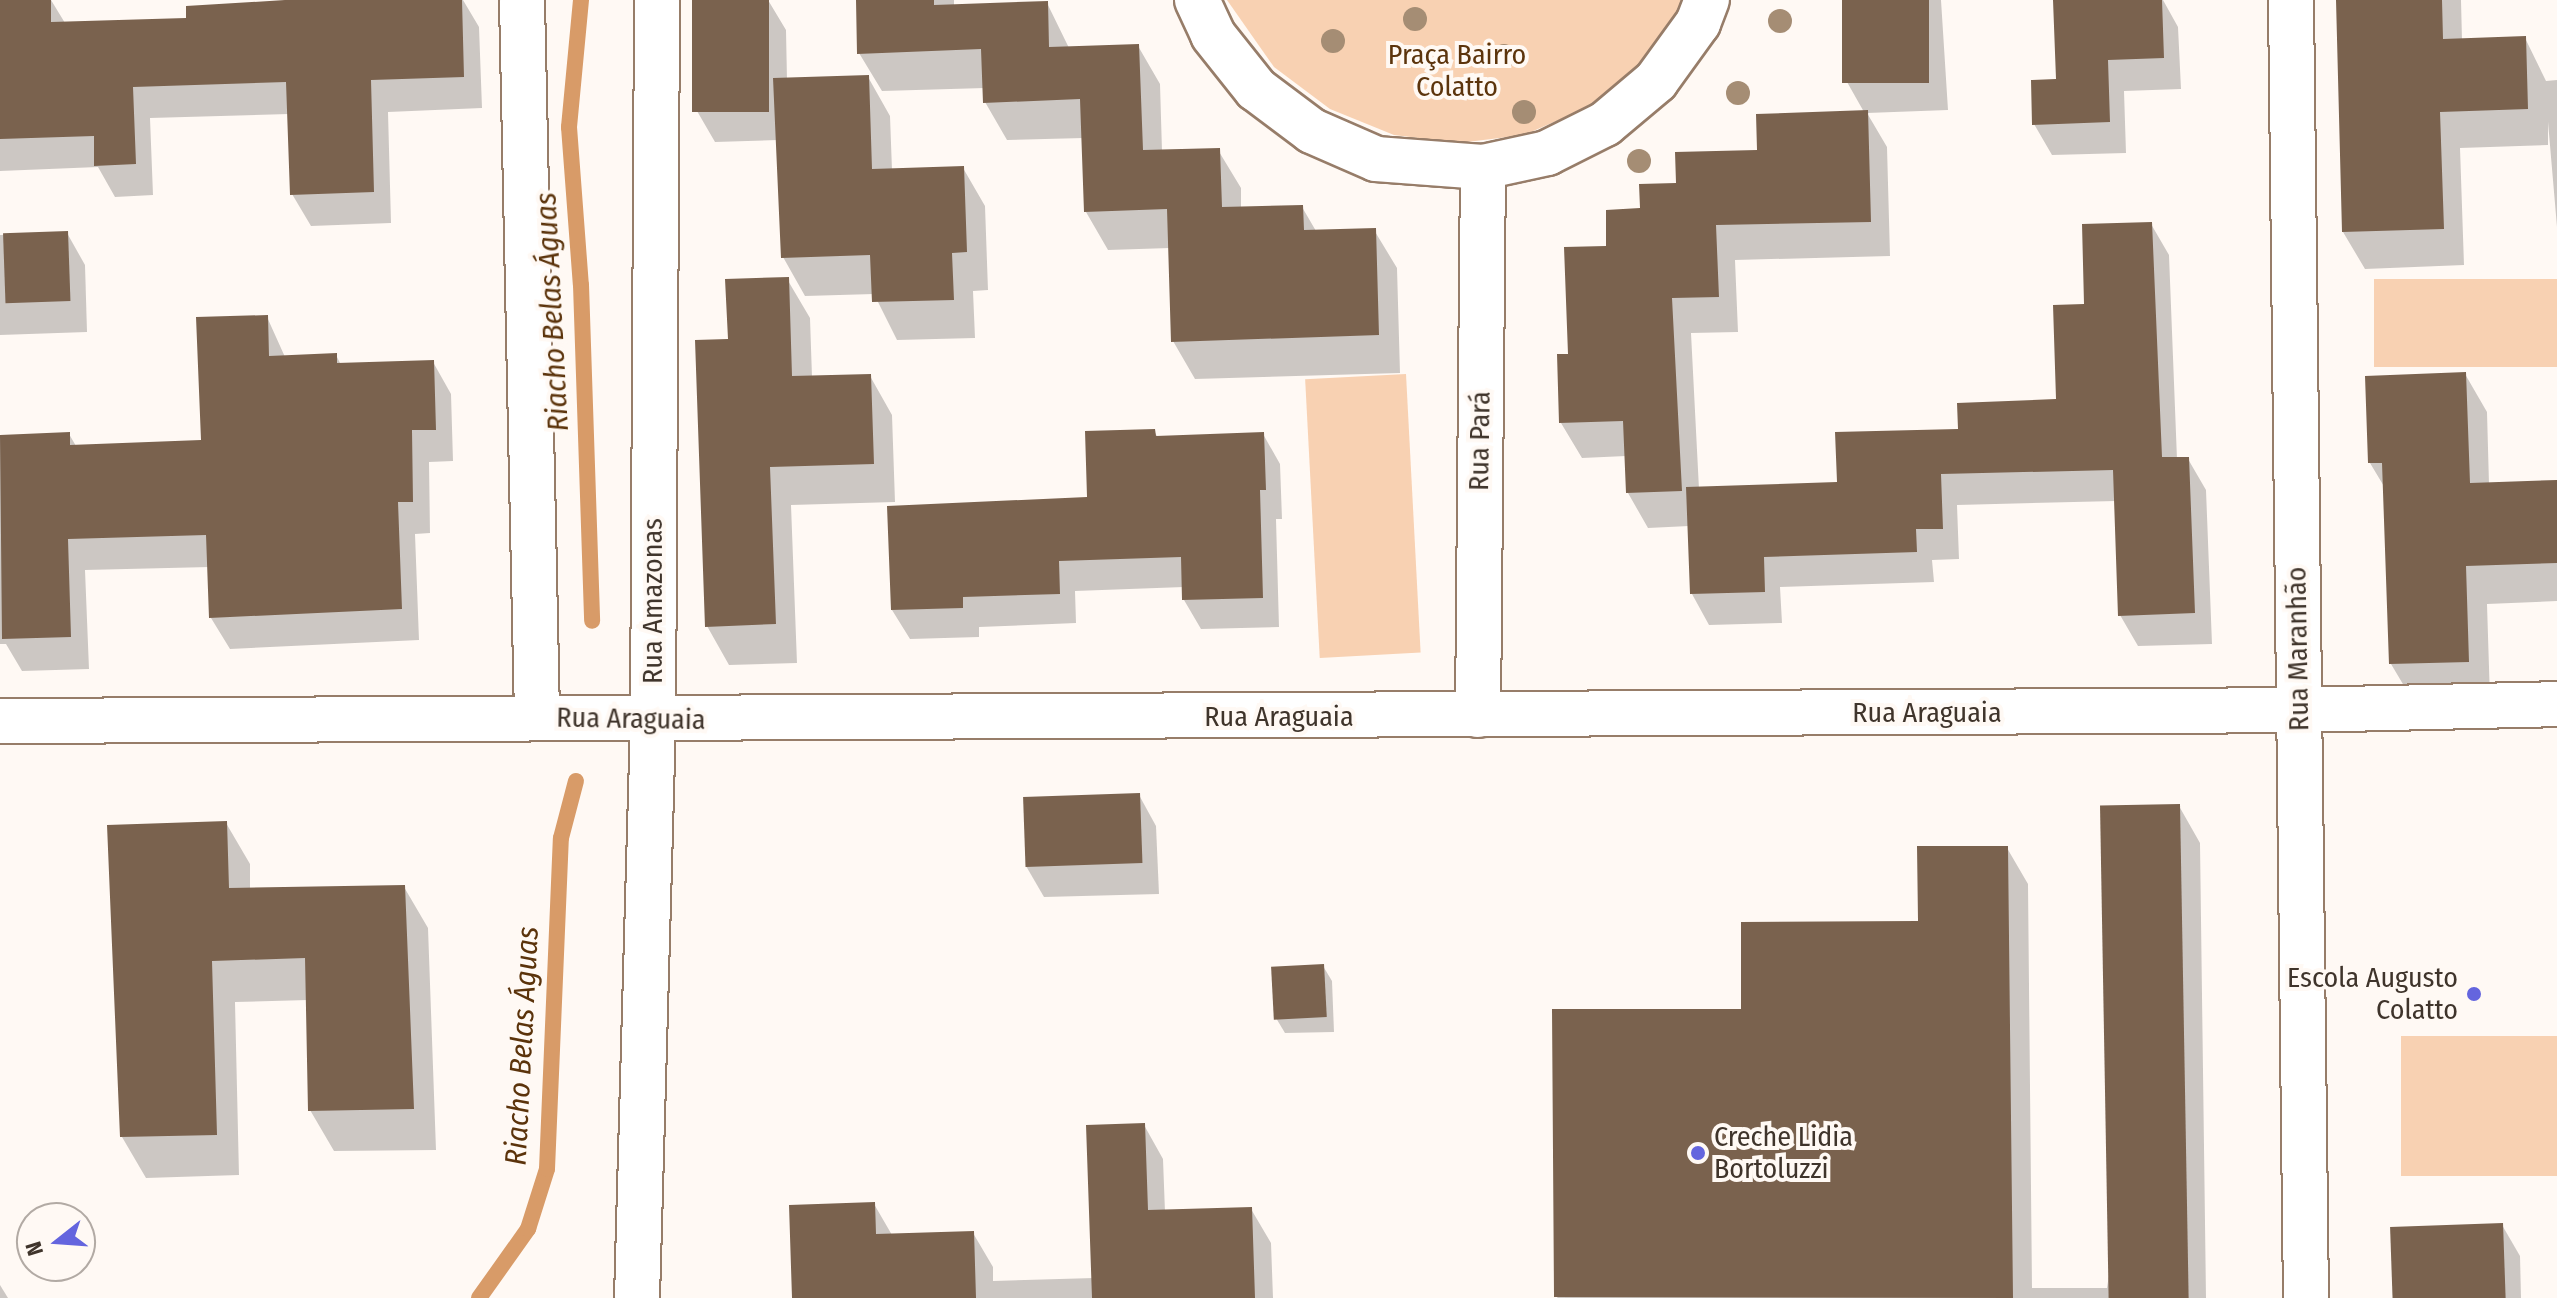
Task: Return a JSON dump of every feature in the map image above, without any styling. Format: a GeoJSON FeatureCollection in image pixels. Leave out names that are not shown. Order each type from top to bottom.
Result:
{"type":"FeatureCollection","features":[{"type":"Feature","properties":{"kind":"street"},"geometry":{"type":"LineString","coordinates":[[522,0],[537,718]]}},
{"type":"Feature","properties":{"kind":"street","name":"Rua Amazonas"},"geometry":{"type":"LineString","coordinates":[[637,1298],[653,721],[657,0]]}},
{"type":"Feature","properties":{"kind":"street"},"geometry":{"type":"LineString","coordinates":[[1197,0],[1213,35],[1256,89],[1312,131],[1376,159],[1483,167],[1547,153],[1605,124],[1656,81],[1698,23],[1707,0]]}},
{"type":"Feature","properties":{"kind":"street","name":"Rua Maranhão"},"geometry":{"type":"LineString","coordinates":[[2291,0],[2306,1298]]}},
{"type":"Feature","properties":{"kind":"street","name":"Rua Pará"},"geometry":{"type":"LineString","coordinates":[[1478,715],[1483,167]]}},
{"type":"Feature","properties":{"kind":"street","name":"Rua Araguaia"},"geometry":{"type":"LineString","coordinates":[[0,721],[537,718],[653,721],[2299,710],[2557,704]]}},
{"type":"Feature","properties":{"kind":"green space","name":"Praça Bairro Colatto"},"geometry":{"type":"Polygon","coordinates":[[[1227,0],[1686,0],[1678,18],[1636,71],[1584,109],[1524,135],[1459,143],[1394,135],[1330,109],[1274,67],[1227,0]]]}},
{"type":"Feature","properties":{"kind":"green space"},"geometry":{"type":"Polygon","coordinates":[[[2374,279],[2557,279],[2557,367],[2374,367],[2374,279]]]}},
{"type":"Feature","properties":{"kind":"green space"},"geometry":{"type":"Polygon","coordinates":[[[1406,374],[1421,653],[1320,658],[1305,379],[1406,374]]]}},
{"type":"Feature","properties":{"kind":"green space"},"geometry":{"type":"Polygon","coordinates":[[[2401,1036],[2557,1036],[2557,1176],[2401,1176],[2401,1036]]]}},
{"type":"Feature","properties":{"kind":"building"},"geometry":{"type":"Polygon","coordinates":[[[0,0],[51,0],[51,22],[186,18],[186,6],[285,0],[462,0],[464,77],[371,80],[374,192],[290,195],[286,82],[133,87],[136,164],[94,166],[94,136],[0,139],[0,0]]]}},
{"type":"Feature","properties":{"kind":"building"},"geometry":{"type":"Polygon","coordinates":[[[692,0],[769,0],[769,112],[692,112],[692,0]]]}},
{"type":"Feature","properties":{"kind":"building"},"geometry":{"type":"Polygon","coordinates":[[[856,0],[934,0],[934,5],[1048,1],[1049,47],[1139,44],[1143,150],[1220,148],[1222,207],[1303,205],[1304,230],[1376,228],[1379,335],[1171,342],[1167,209],[1084,212],[1080,99],[983,103],[981,49],[857,54],[856,0]]]}},
{"type":"Feature","properties":{"kind":"building"},"geometry":{"type":"Polygon","coordinates":[[[1842,0],[1929,0],[1929,83],[1842,83],[1842,0]]]}},
{"type":"Feature","properties":{"kind":"building"},"geometry":{"type":"Polygon","coordinates":[[[2053,0],[2162,0],[2164,58],[2108,60],[2110,122],[2032,125],[2031,80],[2056,79],[2053,0]]]}},
{"type":"Feature","properties":{"kind":"building"},"geometry":{"type":"Polygon","coordinates":[[[2336,0],[2442,0],[2443,39],[2526,36],[2528,109],[2440,112],[2444,229],[2342,232],[2336,0]]]}},
{"type":"Feature","properties":{"kind":"building"},"geometry":{"type":"Polygon","coordinates":[[[869,75],[872,169],[964,166],[967,252],[952,253],[954,300],[872,302],[870,255],[781,258],[773,78],[869,75]]]}},
{"type":"Feature","properties":{"kind":"building"},"geometry":{"type":"Polygon","coordinates":[[[1868,110],[1871,222],[1716,225],[1719,297],[1672,298],[1682,491],[1626,493],[1623,421],[1559,423],[1557,354],[1568,354],[1564,247],[1606,246],[1606,210],[1640,208],[1639,184],[1676,183],[1675,152],[1757,150],[1756,114],[1868,110]]]}},
{"type":"Feature","properties":{"kind":"building"},"geometry":{"type":"Polygon","coordinates":[[[2152,222],[2162,457],[2189,457],[2195,613],[2118,616],[2113,470],[1941,474],[1943,529],[1916,529],[1917,552],[1764,557],[1765,592],[1690,594],[1686,487],[1837,482],[1835,432],[1958,429],[1957,403],[2056,399],[2053,305],[2084,304],[2082,224],[2152,222]]]}},
{"type":"Feature","properties":{"kind":"building"},"geometry":{"type":"Polygon","coordinates":[[[68,231],[70,301],[5,303],[3,233],[68,231]]]}},
{"type":"Feature","properties":{"kind":"building"},"geometry":{"type":"Polygon","coordinates":[[[789,277],[792,376],[871,374],[874,464],[770,467],[776,624],[705,627],[695,340],[728,339],[725,279],[789,277]]]}},
{"type":"Feature","properties":{"kind":"building"},"geometry":{"type":"Polygon","coordinates":[[[268,315],[269,356],[337,353],[337,363],[434,360],[436,430],[412,430],[413,502],[398,502],[402,609],[209,618],[206,535],[68,539],[71,637],[2,639],[0,435],[70,432],[70,445],[201,440],[196,317],[268,315]]]}},
{"type":"Feature","properties":{"kind":"building"},"geometry":{"type":"Polygon","coordinates":[[[2466,372],[2470,483],[2557,480],[2557,563],[2466,566],[2469,662],[2389,664],[2382,463],[2368,463],[2365,376],[2466,372]]]}},
{"type":"Feature","properties":{"kind":"building"},"geometry":{"type":"Polygon","coordinates":[[[1155,429],[1156,436],[1264,432],[1266,490],[1260,490],[1263,598],[1182,600],[1181,557],[1059,561],[1060,594],[963,597],[963,608],[891,610],[887,506],[1087,497],[1085,431],[1155,429]]]}},
{"type":"Feature","properties":{"kind":"building"},"geometry":{"type":"Polygon","coordinates":[[[1140,793],[1142,863],[1026,867],[1023,797],[1140,793]]]}},
{"type":"Feature","properties":{"kind":"building"},"geometry":{"type":"Polygon","coordinates":[[[2180,804],[2189,1298],[2109,1298],[2100,805],[2180,804]]]}},
{"type":"Feature","properties":{"kind":"building"},"geometry":{"type":"Polygon","coordinates":[[[227,821],[229,888],[405,885],[414,1109],[308,1111],[305,958],[212,961],[217,1135],[120,1137],[107,825],[227,821]]]}},
{"type":"Feature","properties":{"kind":"building"},"geometry":{"type":"Polygon","coordinates":[[[1917,846],[2008,846],[2013,1298],[1554,1297],[1552,1009],[1741,1009],[1741,922],[1918,921],[1917,846]]]}},
{"type":"Feature","properties":{"kind":"building"},"geometry":{"type":"Polygon","coordinates":[[[1324,964],[1327,1017],[1274,1020],[1271,967],[1324,964]]]}},
{"type":"Feature","properties":{"kind":"building"},"geometry":{"type":"Polygon","coordinates":[[[1145,1123],[1148,1210],[1252,1207],[1255,1298],[1092,1298],[1086,1125],[1145,1123]]]}},
{"type":"Feature","properties":{"kind":"building"},"geometry":{"type":"Polygon","coordinates":[[[875,1202],[876,1234],[974,1231],[976,1298],[792,1298],[789,1205],[875,1202]]]}},
{"type":"Feature","properties":{"kind":"building"},"geometry":{"type":"Polygon","coordinates":[[[2503,1223],[2506,1298],[2393,1298],[2390,1227],[2503,1223]]]}},
{"type":"Feature","properties":{"kind":"waterway","name":"Riacho Belas Águas"},"geometry":{"type":"LineString","coordinates":[[581,0],[569,127],[581,285],[592,621]]}},
{"type":"Feature","properties":{"kind":"waterway","name":"Riacho Belas Águas"},"geometry":{"type":"LineString","coordinates":[[479,1298],[528,1229],[547,1169],[561,838],[576,781]]}},
{"type":"Feature","properties":{"kind":"place","name":"Escola Augusto Colatto"},"geometry":{"type":"Point","coordinates":[2474,994]}},
{"type":"Feature","properties":{"kind":"place","name":"Creche Lidia Bortoluzzi"},"geometry":{"type":"Point","coordinates":[1698,1153]}}]}
